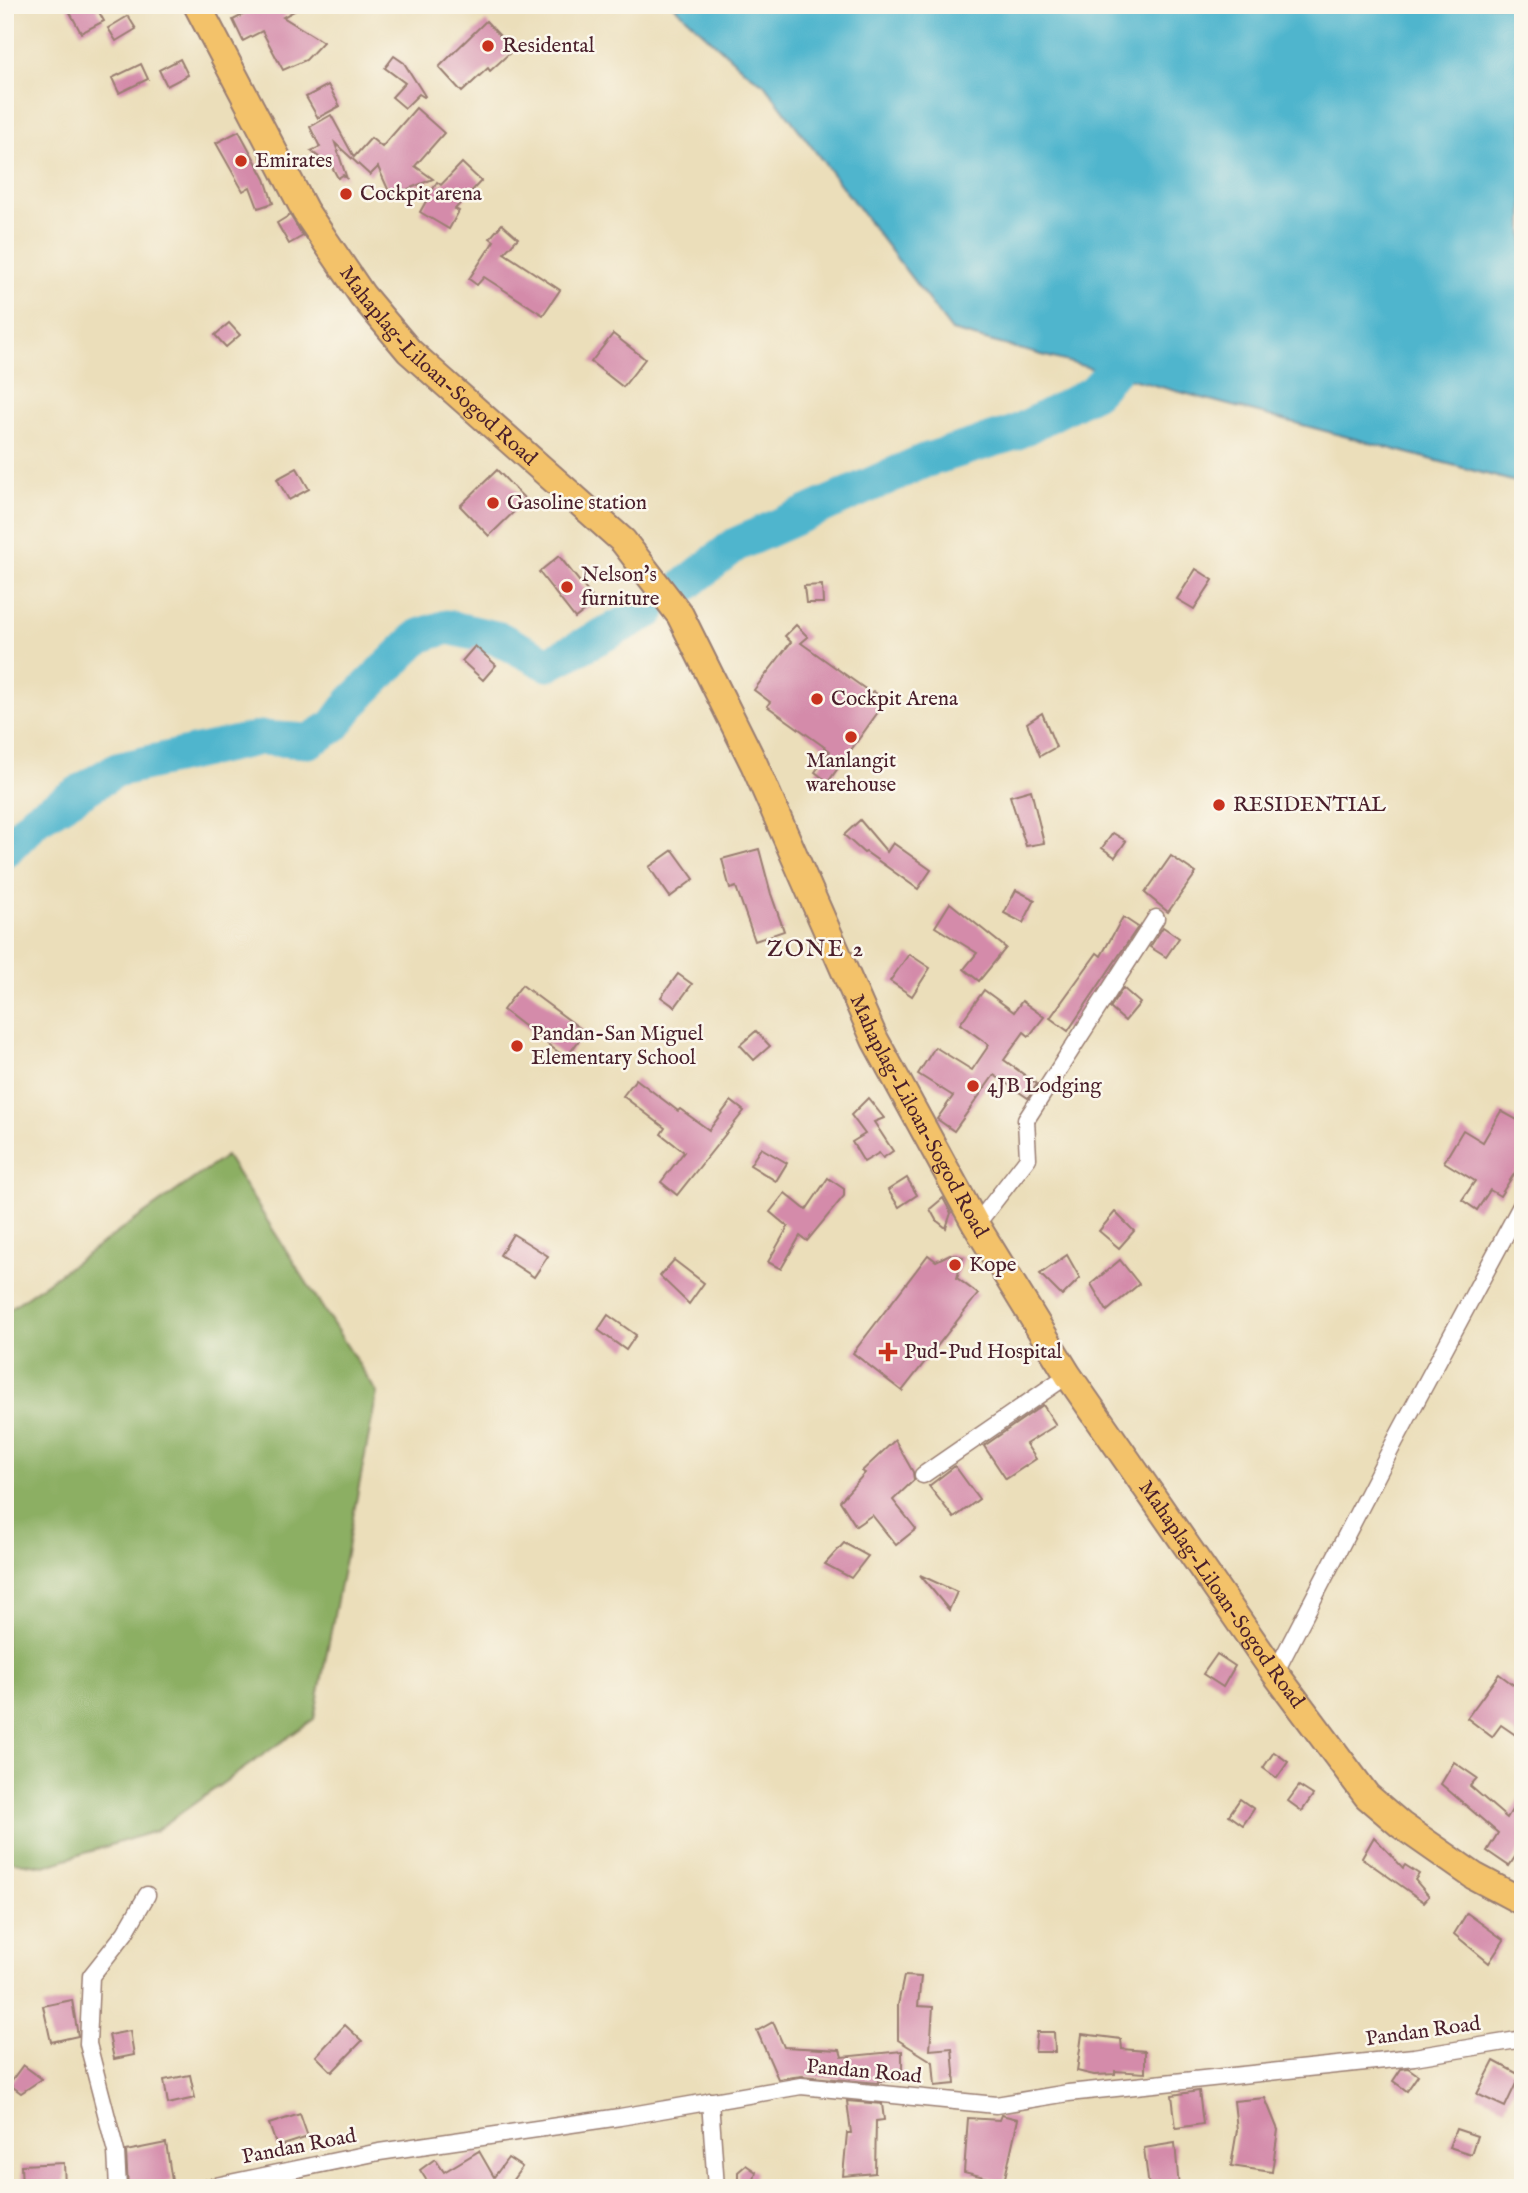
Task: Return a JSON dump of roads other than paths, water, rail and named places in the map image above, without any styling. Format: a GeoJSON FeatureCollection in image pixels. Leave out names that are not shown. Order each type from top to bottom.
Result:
{"type":"FeatureCollection","features":[{"type":"Feature","properties":{"kind":"main road","name":"Mahaplag-Liloan-Sogod Road"},"geometry":{"type":"LineString","coordinates":[[197,5],[305,211],[362,295],[409,351],[623,541],[680,615],[754,764],[875,1040],[976,1225],[1068,1375],[1276,1673],[1367,1796],[1401,1825],[1474,1876],[1523,1902]]}},
{"type":"Feature","properties":{"kind":"street"},"geometry":{"type":"LineString","coordinates":[[976,1225],[1028,1157],[1026,1120],[1156,919]]}},
{"type":"Feature","properties":{"kind":"street"},"geometry":{"type":"LineString","coordinates":[[1276,1673],[1395,1441],[1523,1202]]}},
{"type":"Feature","properties":{"kind":"street"},"geometry":{"type":"LineString","coordinates":[[923,1475],[1068,1375]]}},
{"type":"Feature","properties":{"kind":"street"},"geometry":{"type":"LineString","coordinates":[[118,2188],[116,2152],[88,2044],[91,1976],[125,1933],[147,1895]]}},
{"type":"Feature","properties":{"kind":"street","name":"Pandan Road"},"geometry":{"type":"LineString","coordinates":[[206,2188],[379,2152],[801,2086],[996,2105],[1068,2093],[1414,2057],[1523,2039]]}},
{"type":"Feature","properties":{"kind":"street"},"geometry":{"type":"LineString","coordinates":[[710,2101],[716,2188]]}},
{"type":"Feature","properties":{"kind":"water"},"geometry":{"type":"Polygon","coordinates":[[[673,5],[1523,5],[1523,484],[952,331],[764,84],[744,70],[673,5]]]}},
{"type":"Feature","properties":{"kind":"waterway"},"geometry":{"type":"LineString","coordinates":[[678,591],[735,545],[924,461],[1015,433],[1094,392],[1142,339]]}},
{"type":"Feature","properties":{"kind":"waterway"},"geometry":{"type":"LineString","coordinates":[[5,851],[36,819],[116,770],[260,738],[309,741],[334,726],[352,702],[419,636],[447,627],[500,639],[548,664],[649,611]]}},
{"type":"Feature","properties":{"kind":"place","name":"Residental"},"geometry":{"type":"Point","coordinates":[488,46]}},
{"type":"Feature","properties":{"kind":"place","name":"Emirates"},"geometry":{"type":"Point","coordinates":[241,161]}},
{"type":"Feature","properties":{"kind":"place","name":"Cockpit arena"},"geometry":{"type":"Point","coordinates":[346,194]}},
{"type":"Feature","properties":{"kind":"place","name":"Gasoline station"},"geometry":{"type":"Point","coordinates":[493,503]}},
{"type":"Feature","properties":{"kind":"place","name":"Nelson's furniture"},"geometry":{"type":"Point","coordinates":[567,587]}},
{"type":"Feature","properties":{"kind":"place","name":"Cockpit Arena"},"geometry":{"type":"Point","coordinates":[817,699]}},
{"type":"Feature","properties":{"kind":"place","name":"Manlangit warehouse"},"geometry":{"type":"Point","coordinates":[851,737]}},
{"type":"Feature","properties":{"kind":"place","name":"RESIDENTIAL"},"geometry":{"type":"Point","coordinates":[1219,805]}},
{"type":"Feature","properties":{"kind":"place","name":"Pandan-San Miguel Elementary School"},"geometry":{"type":"Point","coordinates":[517,1046]}},
{"type":"Feature","properties":{"kind":"place","name":"4JB Lodging"},"geometry":{"type":"Point","coordinates":[973,1086]}},
{"type":"Feature","properties":{"kind":"place","name":"Kope"},"geometry":{"type":"Point","coordinates":[955,1265]}},
{"type":"Feature","properties":{"kind":"place","name":"Pud-Pud Hospital"},"geometry":{"type":"Point","coordinates":[888,1352]}},
{"type":"Feature","properties":{"kind":"district","name":"ZONE 2"},"geometry":{"type":"Point","coordinates":[816,949]}}]}
